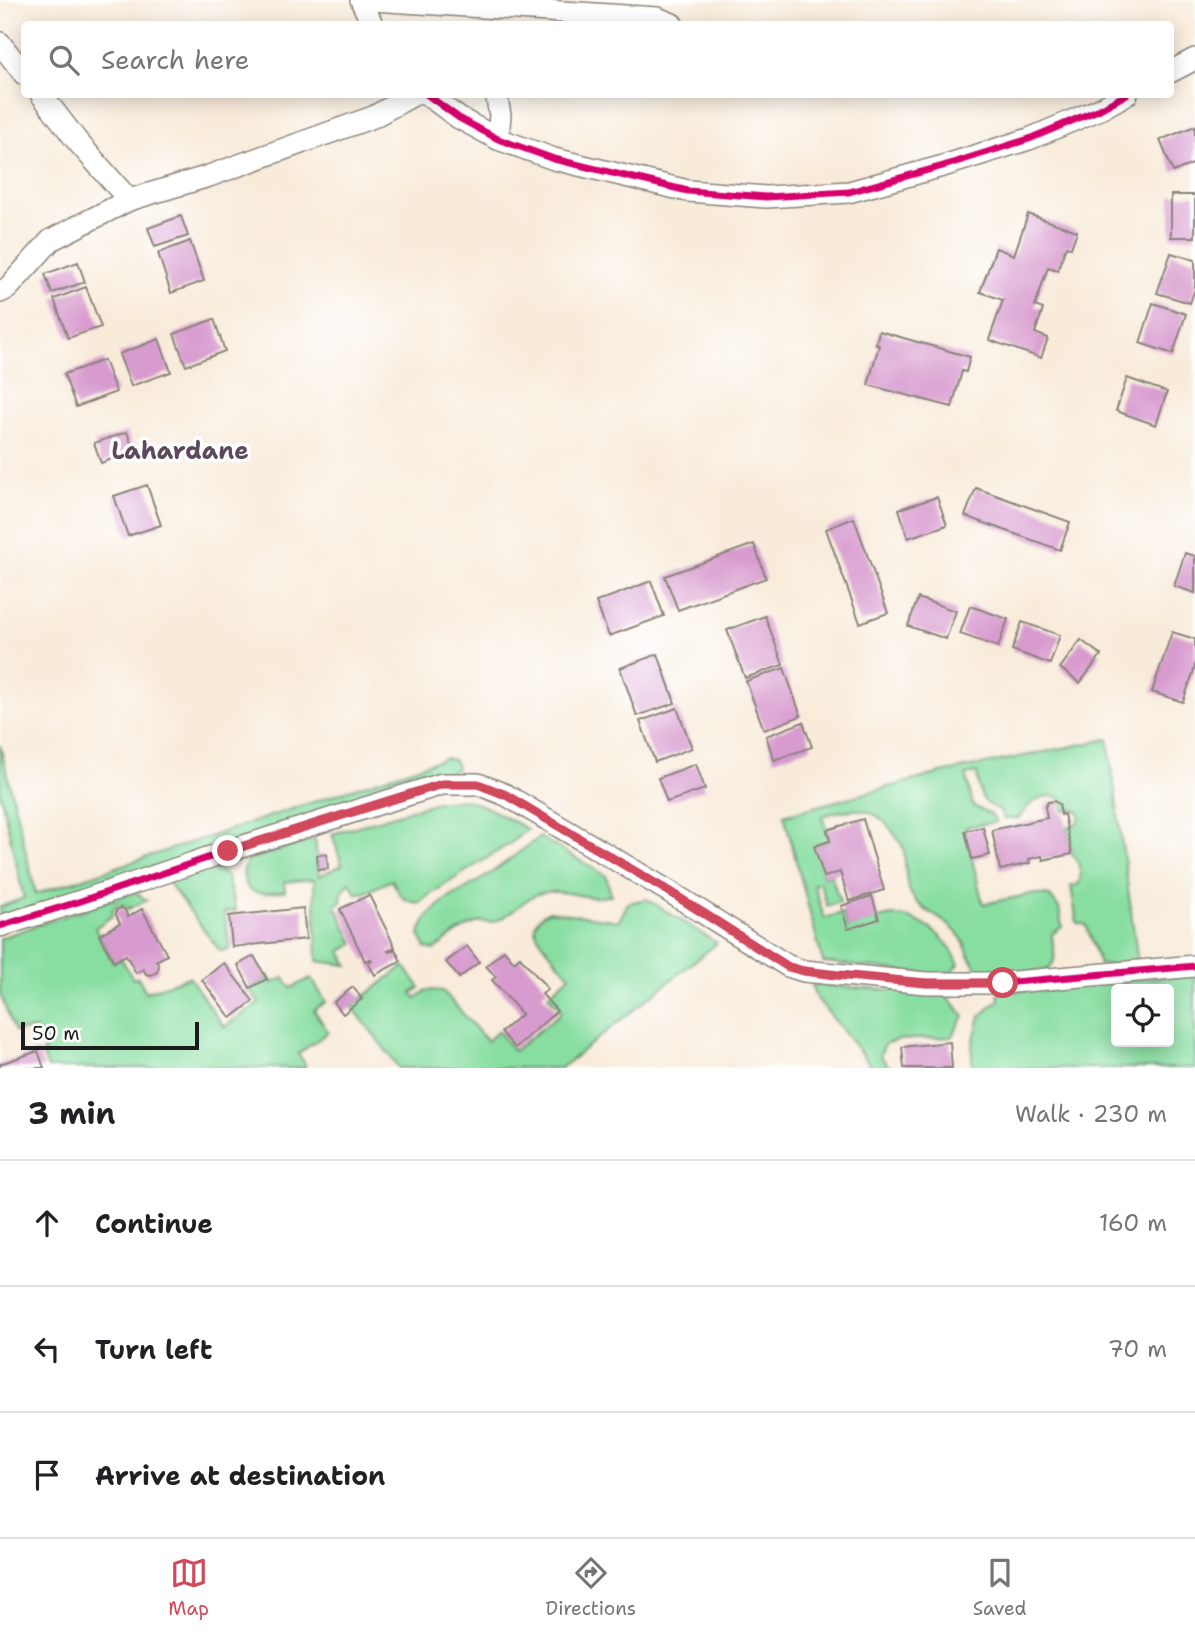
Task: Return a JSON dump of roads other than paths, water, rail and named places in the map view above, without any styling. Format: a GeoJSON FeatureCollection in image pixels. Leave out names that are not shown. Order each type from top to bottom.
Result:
{"type":"FeatureCollection","features":[{"type":"Feature","properties":{"kind":"street"},"geometry":{"type":"LineString","coordinates":[[361,0],[371,21]]}},
{"type":"Feature","properties":{"kind":"street"},"geometry":{"type":"LineString","coordinates":[[372,0],[657,18],[664,21]]}},
{"type":"Feature","properties":{"kind":"street"},"geometry":{"type":"LineString","coordinates":[[0,43],[21,70]]}},
{"type":"Feature","properties":{"kind":"street"},"geometry":{"type":"LineString","coordinates":[[1174,70],[1195,59]]}},
{"type":"Feature","properties":{"kind":"street"},"geometry":{"type":"LineString","coordinates":[[44,98],[77,141],[129,200]]}},
{"type":"Feature","properties":{"kind":"street"},"geometry":{"type":"LineString","coordinates":[[0,292],[8,288],[51,240],[129,200],[209,176],[373,117],[408,98]]}},
{"type":"Feature","properties":{"kind":"street"},"geometry":{"type":"LineString","coordinates":[[432,98],[459,118],[498,139],[554,159],[688,191],[766,197],[849,191],[943,166],[1029,139],[1120,98]]}},
{"type":"Feature","properties":{"kind":"street"},"geometry":{"type":"LineString","coordinates":[[497,98],[500,115],[498,139]]}},
{"type":"Feature","properties":{"kind":"street"},"geometry":{"type":"LineString","coordinates":[[0,926],[442,784],[466,783],[478,784],[506,795],[670,892],[788,967],[804,971],[926,983],[991,983],[1195,966]]}},
{"type":"Feature","properties":{"kind":"district","name":"Lahardane"},"geometry":{"type":"Point","coordinates":[180,451]}}]}
